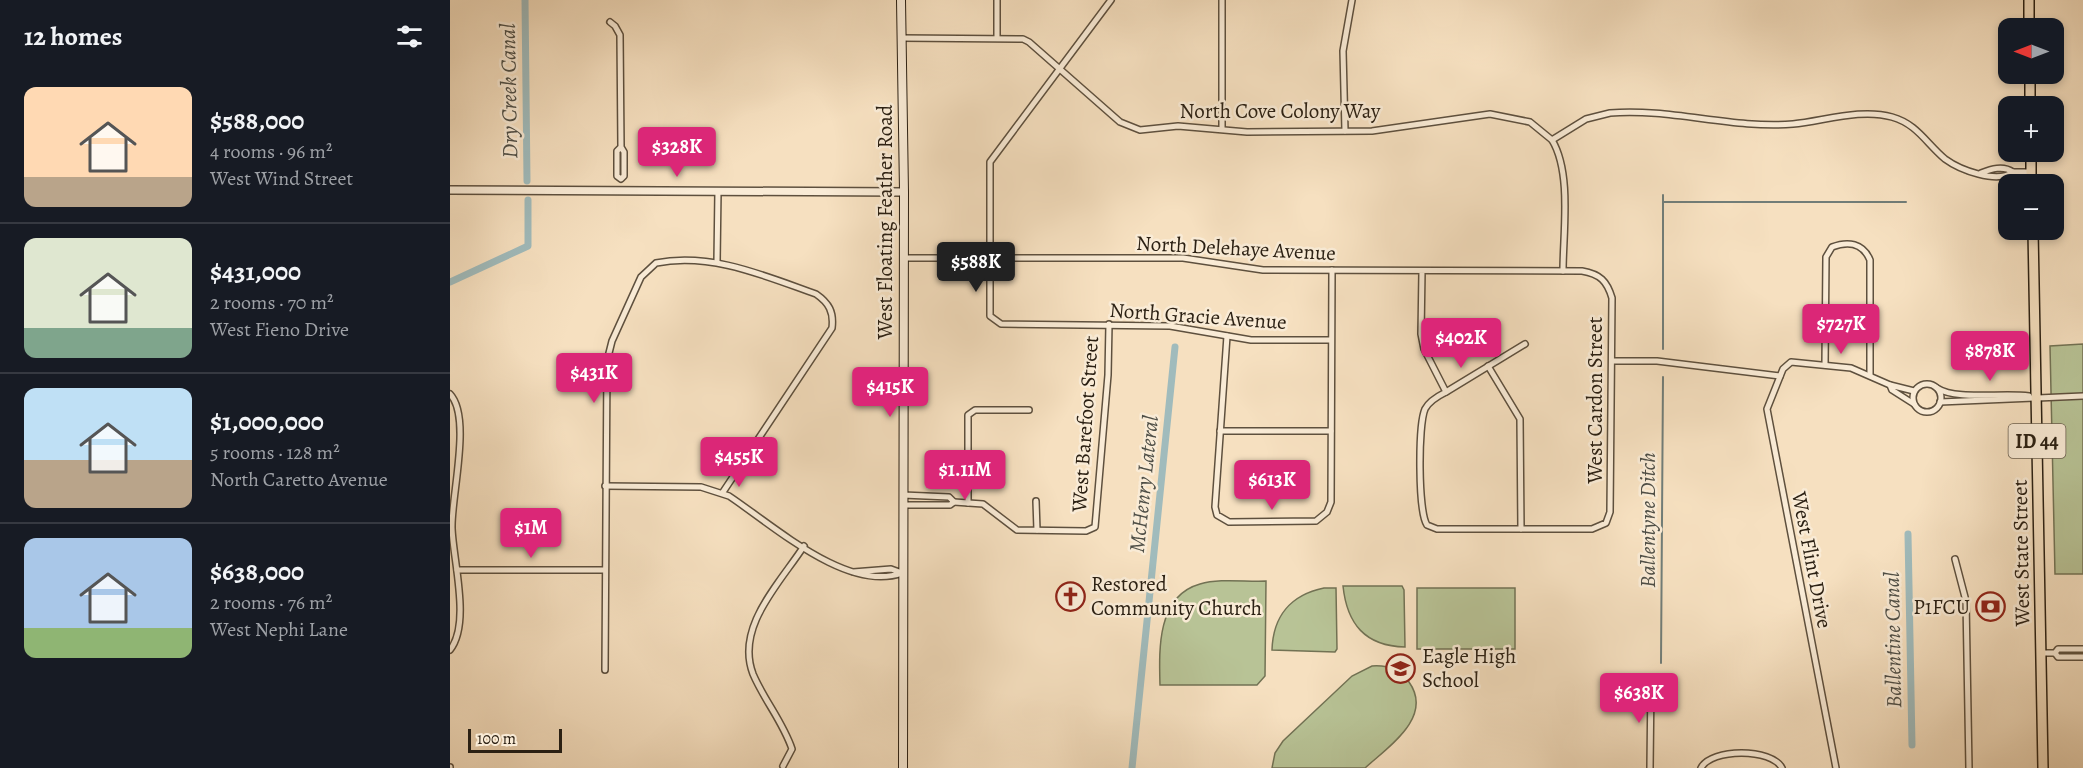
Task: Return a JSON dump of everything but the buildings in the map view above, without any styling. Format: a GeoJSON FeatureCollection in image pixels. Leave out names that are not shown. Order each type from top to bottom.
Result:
{"type":"FeatureCollection","features":[{"type":"Feature","properties":{"kind":"main road","name":"West Floating Feather Road"},"geometry":{"type":"LineString","coordinates":[[901,0],[904,192],[903,768]]}},
{"type":"Feature","properties":{"kind":"main road"},"geometry":{"type":"LineString","coordinates":[[2028,0],[2029,18]]}},
{"type":"Feature","properties":{"kind":"main road"},"geometry":{"type":"LineString","coordinates":[[2031,162],[2031,172]]}},
{"type":"Feature","properties":{"kind":"main road","name":"West State Street"},"geometry":{"type":"LineString","coordinates":[[2033,240],[2043,768]]}},
{"type":"Feature","properties":{"kind":"street"},"geometry":{"type":"LineString","coordinates":[[997,0],[997,38]]}},
{"type":"Feature","properties":{"kind":"street"},"geometry":{"type":"LineString","coordinates":[[988,258],[990,162],[1111,0]]}},
{"type":"Feature","properties":{"kind":"street"},"geometry":{"type":"LineString","coordinates":[[1222,0],[1222,129]]}},
{"type":"Feature","properties":{"kind":"street"},"geometry":{"type":"LineString","coordinates":[[1345,131],[1343,51],[1352,0]]}},
{"type":"Feature","properties":{"kind":"street"},"geometry":{"type":"LineString","coordinates":[[610,22],[620,35],[621,147],[617,151],[617,176],[621,179],[621,191]]}},
{"type":"Feature","properties":{"kind":"street","name":"North Cove Colony Way"},"geometry":{"type":"LineString","coordinates":[[901,38],[997,38],[1029,42],[1120,122],[1132,129],[1178,126],[1247,132],[1380,130],[1498,115],[1530,122],[1552,140]]}},
{"type":"Feature","properties":{"kind":"street"},"geometry":{"type":"LineString","coordinates":[[1563,271],[1563,174],[1561,157],[1552,140],[1586,119],[1617,112],[1778,124],[1878,114],[1910,124],[1951,163],[1981,173],[2007,176],[2013,172],[2031,172]]}},
{"type":"Feature","properties":{"kind":"street"},"geometry":{"type":"LineString","coordinates":[[450,190],[904,192]]}},
{"type":"Feature","properties":{"kind":"street"},"geometry":{"type":"LineString","coordinates":[[717,262],[718,191]]}},
{"type":"Feature","properties":{"kind":"street"},"geometry":{"type":"LineString","coordinates":[[1870,375],[1870,260],[1866,252],[1855,245],[1839,244],[1827,251],[1825,365],[1851,368],[1890,385],[1914,391]]}},
{"type":"Feature","properties":{"kind":"street","name":"North Delehaye Avenue"},"geometry":{"type":"LineString","coordinates":[[903,258],[1184,258],[1263,270],[1563,271],[1594,273],[1602,278]]}},
{"type":"Feature","properties":{"kind":"street","name":"North Gracie Avenue"},"geometry":{"type":"LineString","coordinates":[[988,258],[988,311],[992,320],[1001,324],[1170,326],[1251,340],[1331,340]]}},
{"type":"Feature","properties":{"kind":"street"},"geometry":{"type":"LineString","coordinates":[[605,670],[608,353],[641,277],[656,263],[717,262],[816,294],[825,300],[831,310],[832,328],[723,492]]}},
{"type":"Feature","properties":{"kind":"street"},"geometry":{"type":"LineString","coordinates":[[1227,336],[1215,507],[1219,518],[1229,522],[1310,522],[1324,516],[1330,502],[1332,270]]}},
{"type":"Feature","properties":{"kind":"street"},"geometry":{"type":"LineString","coordinates":[[1422,271],[1421,334],[1424,349],[1446,392]]}},
{"type":"Feature","properties":{"kind":"street","name":"West Cardon Street"},"geometry":{"type":"LineString","coordinates":[[1521,529],[1592,529],[1606,524],[1610,512],[1612,298],[1609,286],[1602,278]]}},
{"type":"Feature","properties":{"kind":"street","name":"West Barefoot Street"},"geometry":{"type":"LineString","coordinates":[[1036,531],[1086,531],[1095,527],[1108,375],[1109,324]]}},
{"type":"Feature","properties":{"kind":"street"},"geometry":{"type":"LineString","coordinates":[[1488,366],[1520,419],[1521,529],[1437,529],[1427,525],[1420,511],[1421,422],[1428,405],[1446,392],[1488,366],[1525,344]]}},
{"type":"Feature","properties":{"kind":"street"},"geometry":{"type":"LineString","coordinates":[[1612,361],[1657,361],[1780,375]]}},
{"type":"Feature","properties":{"kind":"street","name":"West Flint Drive"},"geometry":{"type":"LineString","coordinates":[[1825,365],[1795,362],[1788,364],[1780,375],[1768,402],[1768,418],[1836,768]]}},
{"type":"Feature","properties":{"kind":"street"},"geometry":{"type":"LineString","coordinates":[[1914,391],[1923,384],[1949,394],[2010,393],[2036,397]]}},
{"type":"Feature","properties":{"kind":"street"},"geometry":{"type":"LineString","coordinates":[[1890,385],[1892,390],[1925,412],[1935,410],[1940,402],[1937,388]]}},
{"type":"Feature","properties":{"kind":"street"},"geometry":{"type":"LineString","coordinates":[[1914,391],[1914,404]]}},
{"type":"Feature","properties":{"kind":"street"},"geometry":{"type":"LineString","coordinates":[[450,394],[459,411],[459,466],[452,528],[457,570],[458,630],[455,643],[450,650]]}},
{"type":"Feature","properties":{"kind":"street"},"geometry":{"type":"LineString","coordinates":[[1940,402],[2011,401],[2036,397],[2083,396]]}},
{"type":"Feature","properties":{"kind":"street"},"geometry":{"type":"LineString","coordinates":[[968,503],[968,415],[970,412],[1029,410]]}},
{"type":"Feature","properties":{"kind":"street"},"geometry":{"type":"LineString","coordinates":[[1220,431],[1331,431]]}},
{"type":"Feature","properties":{"kind":"street"},"geometry":{"type":"LineString","coordinates":[[605,486],[701,487],[723,492],[833,566],[866,577],[891,577],[902,573]]}},
{"type":"Feature","properties":{"kind":"street"},"geometry":{"type":"LineString","coordinates":[[903,495],[949,497],[954,502]]}},
{"type":"Feature","properties":{"kind":"street"},"geometry":{"type":"LineString","coordinates":[[903,505],[950,505],[954,502],[983,504],[1017,530],[1036,531],[1036,501]]}},
{"type":"Feature","properties":{"kind":"street"},"geometry":{"type":"LineString","coordinates":[[783,766],[792,748],[753,675],[748,644],[757,616],[804,546]]}},
{"type":"Feature","properties":{"kind":"street"},"geometry":{"type":"LineString","coordinates":[[1956,559],[1966,601],[1968,768]]}},
{"type":"Feature","properties":{"kind":"street"},"geometry":{"type":"LineString","coordinates":[[457,570],[605,570]]}},
{"type":"Feature","properties":{"kind":"street"},"geometry":{"type":"LineString","coordinates":[[2040,653],[2055,653],[2058,649],[2083,649]]}},
{"type":"Feature","properties":{"kind":"street"},"geometry":{"type":"LineString","coordinates":[[2055,653],[2058,657],[2083,657]]}},
{"type":"Feature","properties":{"kind":"street"},"geometry":{"type":"LineString","coordinates":[[1650,768],[1651,681]]}},
{"type":"Feature","properties":{"kind":"street"},"geometry":{"type":"LineString","coordinates":[[1701,768],[1706,760],[1718,755],[1764,755],[1777,760],[1782,768]]}},
{"type":"Feature","properties":{"kind":"green space"},"geometry":{"type":"Polygon","coordinates":[[[2083,344],[2083,574],[2055,574],[2050,346],[2083,344]]]}},
{"type":"Feature","properties":{"kind":"green space"},"geometry":{"type":"Polygon","coordinates":[[[1266,581],[1265,676],[1257,685],[1160,685],[1161,640],[1168,612],[1175,600],[1186,590],[1208,582],[1266,581]]]}},
{"type":"Feature","properties":{"kind":"green space"},"geometry":{"type":"Polygon","coordinates":[[[1343,586],[1402,586],[1404,590],[1405,647],[1379,642],[1360,630],[1349,611],[1343,586]]]}},
{"type":"Feature","properties":{"kind":"green space"},"geometry":{"type":"Polygon","coordinates":[[[1324,588],[1336,588],[1337,649],[1335,652],[1272,650],[1276,627],[1286,609],[1302,596],[1324,588]]]}},
{"type":"Feature","properties":{"kind":"green space"},"geometry":{"type":"Polygon","coordinates":[[[1417,588],[1515,588],[1515,649],[1417,649],[1417,588]]]}},
{"type":"Feature","properties":{"kind":"green space"},"geometry":{"type":"Polygon","coordinates":[[[1372,666],[1387,667],[1397,671],[1409,682],[1415,695],[1416,707],[1412,719],[1396,741],[1365,768],[1272,768],[1275,753],[1283,741],[1352,676],[1372,666]]]}},
{"type":"Feature","properties":{"kind":"waterway","name":"Dry Creek Canal"},"geometry":{"type":"LineString","coordinates":[[525,0],[527,181]]}},
{"type":"Feature","properties":{"kind":"waterway","name":"Ballentyne Ditch"},"geometry":{"type":"LineString","coordinates":[[1663,195],[1663,349]]}},
{"type":"Feature","properties":{"kind":"waterway","name":"Dry Creek Canal"},"geometry":{"type":"LineString","coordinates":[[450,282],[528,246],[528,200]]}},
{"type":"Feature","properties":{"kind":"waterway"},"geometry":{"type":"LineString","coordinates":[[1664,202],[1906,202]]}},
{"type":"Feature","properties":{"kind":"waterway","name":"McHenry Lateral"},"geometry":{"type":"LineString","coordinates":[[1132,768],[1175,347]]}},
{"type":"Feature","properties":{"kind":"waterway","name":"Ballentyne Ditch"},"geometry":{"type":"LineString","coordinates":[[1661,663],[1663,377]]}},
{"type":"Feature","properties":{"kind":"waterway","name":"Ballentine Canal"},"geometry":{"type":"LineString","coordinates":[[1908,534],[1912,745]]}},
{"type":"Feature","properties":{"kind":"place","name":"Restored Community Church"},"geometry":{"type":"Point","coordinates":[1070,596]}},
{"type":"Feature","properties":{"kind":"place","name":"P1FCU"},"geometry":{"type":"Point","coordinates":[1991,607]}},
{"type":"Feature","properties":{"kind":"place","name":"Eagle High School"},"geometry":{"type":"Point","coordinates":[1401,668]}}]}
